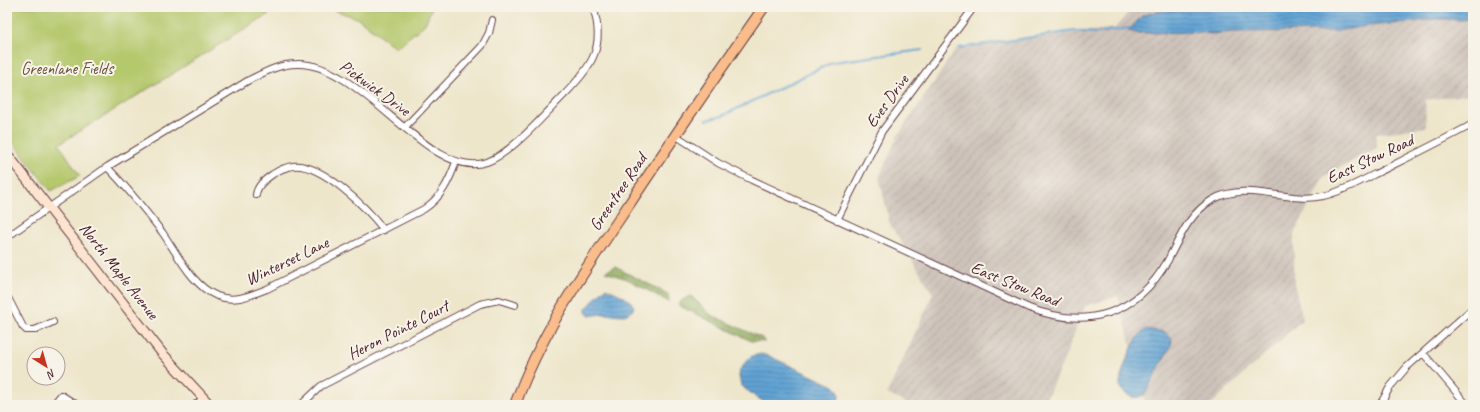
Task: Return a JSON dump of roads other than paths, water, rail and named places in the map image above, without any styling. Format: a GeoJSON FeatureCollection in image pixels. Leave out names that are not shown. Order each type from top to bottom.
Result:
{"type":"FeatureCollection","features":[{"type":"Feature","properties":{"kind":"main road","name":"Greentree Road"},"geometry":{"type":"LineString","coordinates":[[515,405],[542,343],[562,307],[675,135],[764,7]]}},
{"type":"Feature","properties":{"kind":"main road","name":"North Maple Avenue"},"geometry":{"type":"LineString","coordinates":[[7,154],[162,353],[207,402]]}},
{"type":"Feature","properties":{"kind":"street","name":"Pickwick Drive"},"geometry":{"type":"LineString","coordinates":[[7,237],[48,206],[107,167],[249,80],[268,70],[288,65],[308,64],[329,71],[357,90],[436,151],[456,162],[476,164],[495,159],[519,139],[571,87],[588,67],[596,51],[599,31],[593,7]]}},
{"type":"Feature","properties":{"kind":"street","name":"Eves Drive"},"geometry":{"type":"LineString","coordinates":[[836,220],[882,131],[974,7]]}},
{"type":"Feature","properties":{"kind":"street"},"geometry":{"type":"LineString","coordinates":[[405,127],[482,46],[489,33],[492,20]]}},
{"type":"Feature","properties":{"kind":"street","name":"East Stow Road"},"geometry":{"type":"LineString","coordinates":[[675,135],[728,169],[1029,308],[1057,317],[1086,318],[1100,316],[1125,306],[1146,291],[1162,270],[1186,225],[1200,209],[1213,200],[1236,192],[1297,197],[1322,196],[1359,182],[1473,124]]}},
{"type":"Feature","properties":{"kind":"street","name":"Winterset Lane"},"geometry":{"type":"LineString","coordinates":[[107,167],[126,187],[198,282],[210,293],[225,298],[242,298],[261,291],[384,230],[432,204],[446,186],[456,162]]}},
{"type":"Feature","properties":{"kind":"street"},"geometry":{"type":"LineString","coordinates":[[256,194],[257,189],[261,184],[279,170],[294,166],[302,166],[318,172],[332,182],[366,209],[384,230]]}},
{"type":"Feature","properties":{"kind":"street"},"geometry":{"type":"LineString","coordinates":[[7,296],[22,327],[26,330],[35,330],[53,322]]}},
{"type":"Feature","properties":{"kind":"street","name":"Heron Pointe Court"},"geometry":{"type":"LineString","coordinates":[[301,405],[321,386],[480,304],[499,300],[515,305]]}},
{"type":"Feature","properties":{"kind":"street"},"geometry":{"type":"LineString","coordinates":[[1380,405],[1390,387],[1398,377],[1473,308]]}},
{"type":"Feature","properties":{"kind":"street"},"geometry":{"type":"LineString","coordinates":[[1423,353],[1467,405]]}},
{"type":"Feature","properties":{"kind":"street"},"geometry":{"type":"LineString","coordinates":[[53,405],[61,395],[75,404]]}},
{"type":"Feature","properties":{"kind":"street"},"geometry":{"type":"LineString","coordinates":[[195,405],[207,402]]}},
{"type":"Feature","properties":{"kind":"water"},"geometry":{"type":"Polygon","coordinates":[[[1251,7],[1473,7],[1473,17],[1464,20],[1439,19],[1359,27],[1337,31],[1232,32],[1210,34],[1202,32],[1137,33],[1128,31],[1143,15],[1161,11],[1251,7]]]}},
{"type":"Feature","properties":{"kind":"water"},"geometry":{"type":"Polygon","coordinates":[[[606,288],[623,296],[631,302],[634,307],[632,311],[625,315],[603,314],[589,316],[586,309],[606,288]]]}},
{"type":"Feature","properties":{"kind":"water"},"geometry":{"type":"Polygon","coordinates":[[[1146,329],[1165,332],[1172,339],[1171,345],[1145,394],[1138,397],[1131,397],[1122,391],[1120,388],[1120,382],[1128,355],[1137,338],[1146,329]]]}},
{"type":"Feature","properties":{"kind":"water"},"geometry":{"type":"Polygon","coordinates":[[[761,354],[769,356],[834,386],[838,390],[839,395],[836,405],[768,405],[741,386],[739,376],[740,370],[747,360],[752,356],[761,354]]]}},
{"type":"Feature","properties":{"kind":"waterway"},"geometry":{"type":"LineString","coordinates":[[959,48],[1075,31],[1096,33],[1130,28]]}},
{"type":"Feature","properties":{"kind":"waterway"},"geometry":{"type":"LineString","coordinates":[[707,120],[722,116],[833,62],[922,50]]}},
{"type":"Feature","properties":{"kind":"park label","name":"Greenlane Fields"},"geometry":{"type":"Point","coordinates":[67,68]}}]}
